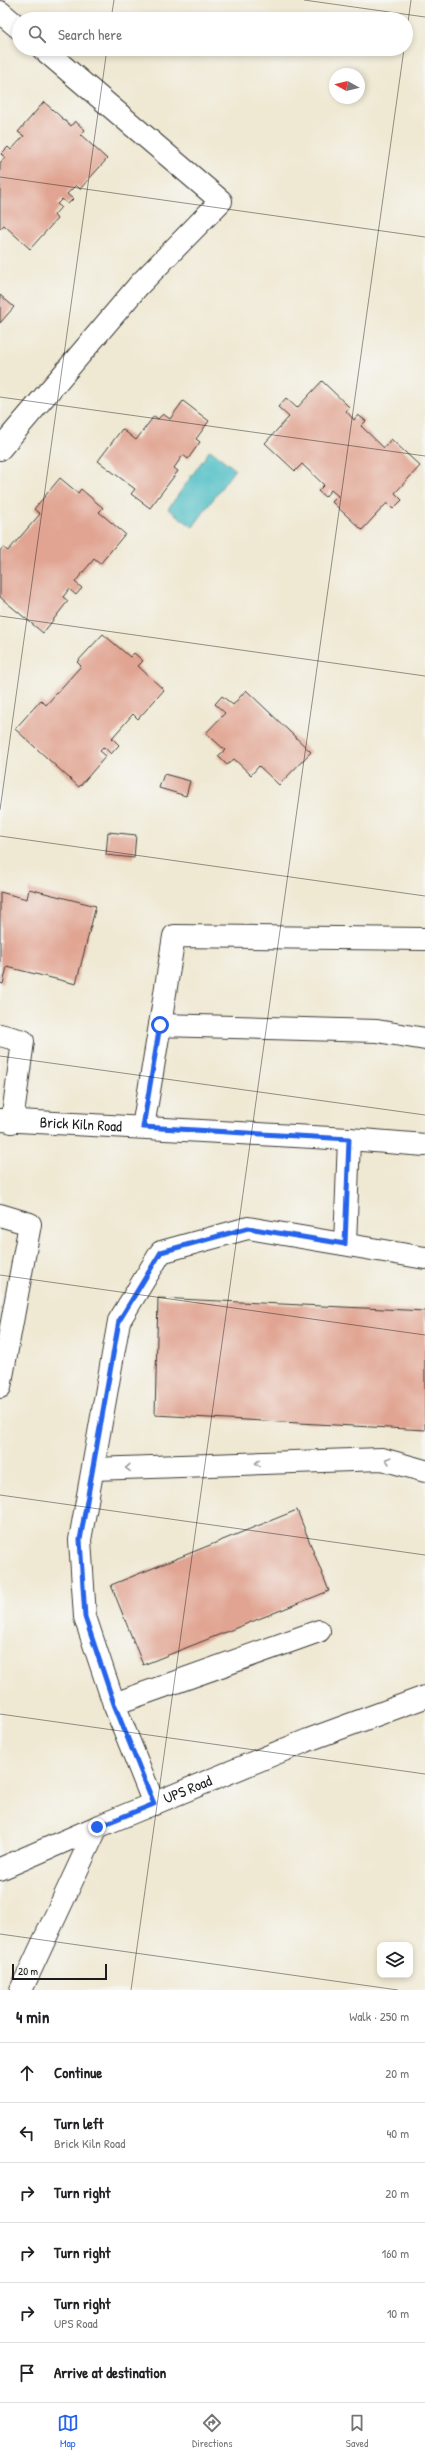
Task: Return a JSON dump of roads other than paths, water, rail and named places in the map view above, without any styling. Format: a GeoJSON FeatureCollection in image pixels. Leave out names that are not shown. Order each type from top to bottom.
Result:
{"type":"FeatureCollection","features":[{"type":"Feature","properties":{"kind":"street"},"geometry":{"type":"LineString","coordinates":[[0,12],[12,22]]}},
{"type":"Feature","properties":{"kind":"street"},"geometry":{"type":"LineString","coordinates":[[0,449],[139,285],[220,201],[51,56]]}},
{"type":"Feature","properties":{"kind":"street"},"geometry":{"type":"LineString","coordinates":[[143,1127],[174,936],[425,939]]}},
{"type":"Feature","properties":{"kind":"street"},"geometry":{"type":"LineString","coordinates":[[160,1025],[377,1031],[425,1039]]}},
{"type":"Feature","properties":{"kind":"street"},"geometry":{"type":"LineString","coordinates":[[0,1035],[23,1041],[6,1121]]}},
{"type":"Feature","properties":{"kind":"street","name":"Brick Kiln Road"},"geometry":{"type":"LineString","coordinates":[[6,1121],[143,1127],[425,1145]]}},
{"type":"Feature","properties":{"kind":"street"},"geometry":{"type":"LineString","coordinates":[[345,1244],[349,1139]]}},
{"type":"Feature","properties":{"kind":"street"},"geometry":{"type":"LineString","coordinates":[[0,1215],[30,1224],[0,1387]]}},
{"type":"Feature","properties":{"kind":"street"},"geometry":{"type":"LineString","coordinates":[[154,1804],[114,1704],[85,1617],[80,1540],[119,1321],[161,1252],[248,1228],[425,1258]]}},
{"type":"Feature","properties":{"kind":"street"},"geometry":{"type":"LineString","coordinates":[[93,1469],[382,1459],[425,1471]]}},
{"type":"Feature","properties":{"kind":"street"},"geometry":{"type":"LineString","coordinates":[[114,1704],[319,1631]]}},
{"type":"Feature","properties":{"kind":"street","name":"UPS Road"},"geometry":{"type":"LineString","coordinates":[[0,1869],[97,1827],[308,1740],[425,1697]]}},
{"type":"Feature","properties":{"kind":"street"},"geometry":{"type":"LineString","coordinates":[[21,1990],[97,1827]]}},
{"type":"Feature","properties":{"kind":"water"},"geometry":{"type":"Polygon","coordinates":[[[210,450],[235,469],[193,527],[168,509],[210,450]]]}}]}
